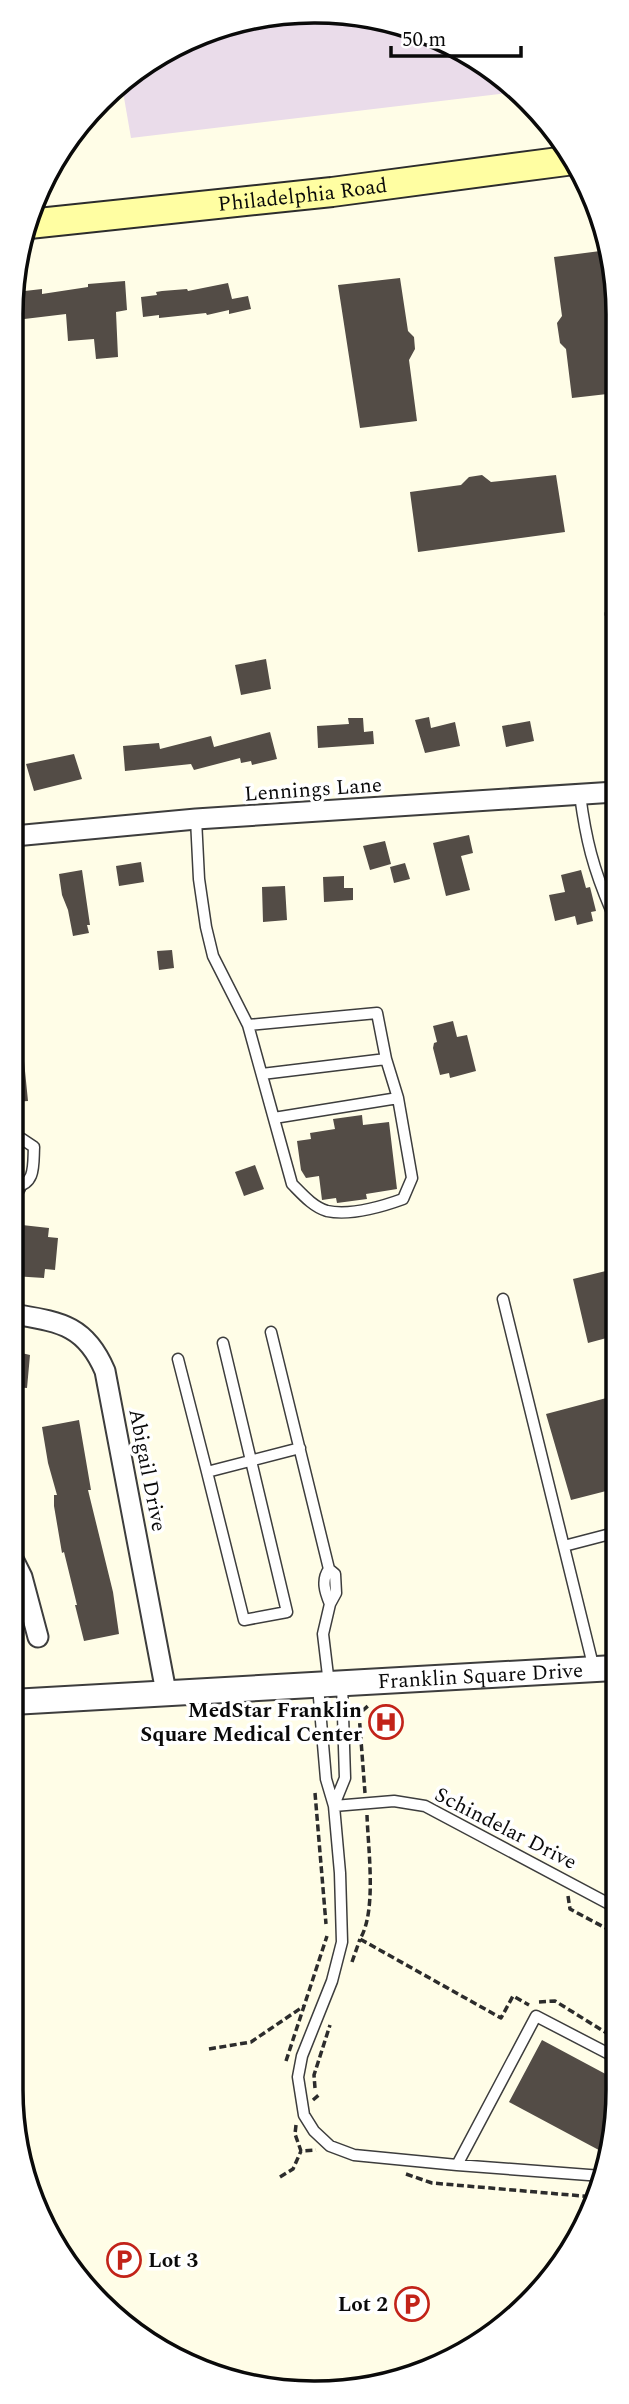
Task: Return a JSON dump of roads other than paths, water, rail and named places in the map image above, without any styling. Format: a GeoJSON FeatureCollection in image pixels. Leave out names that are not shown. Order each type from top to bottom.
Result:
{"type":"FeatureCollection","features":[{"type":"Feature","properties":{"kind":"main road","name":"Philadelphia Road"},"geometry":{"type":"LineString","coordinates":[[37,223],[332,192],[563,162]]}},
{"type":"Feature","properties":{"kind":"street","name":"Lennings Lane"},"geometry":{"type":"LineString","coordinates":[[23,835],[196,819],[606,793]]}},
{"type":"Feature","properties":{"kind":"street","name":"Abigail Drive"},"geometry":{"type":"LineString","coordinates":[[23,1316],[53,1321],[74,1331],[97,1352],[105,1371],[166,1692]]}},
{"type":"Feature","properties":{"kind":"street"},"geometry":{"type":"LineString","coordinates":[[23,1581],[38,1637]]}},
{"type":"Feature","properties":{"kind":"street","name":"Franklin Square Drive"},"geometry":{"type":"LineString","coordinates":[[23,1701],[604,1668]]}},
{"type":"Feature","properties":{"kind":"lane"},"geometry":{"type":"LineString","coordinates":[[580,795],[594,872],[606,899]]}},
{"type":"Feature","properties":{"kind":"lane"},"geometry":{"type":"LineString","coordinates":[[196,819],[199,879],[210,946],[248,1025],[292,1184],[308,1200],[327,1211],[370,1211],[404,1199],[412,1178],[398,1098],[386,1059],[377,1013],[248,1025]]}},
{"type":"Feature","properties":{"kind":"lane"},"geometry":{"type":"LineString","coordinates":[[262,1074],[386,1059]]}},
{"type":"Feature","properties":{"kind":"lane"},"geometry":{"type":"LineString","coordinates":[[274,1118],[398,1098]]}},
{"type":"Feature","properties":{"kind":"lane"},"geometry":{"type":"LineString","coordinates":[[23,1140],[34,1147],[33,1174],[23,1186]]}},
{"type":"Feature","properties":{"kind":"lane"},"geometry":{"type":"LineString","coordinates":[[503,1299],[564,1546],[604,1668]]}},
{"type":"Feature","properties":{"kind":"lane"},"geometry":{"type":"LineString","coordinates":[[271,1332],[329,1569],[335,1574],[336,1593],[330,1604],[323,1634],[345,1778],[334,1805]]}},
{"type":"Feature","properties":{"kind":"lane"},"geometry":{"type":"LineString","coordinates":[[178,1359],[244,1620],[287,1612],[223,1343]]}},
{"type":"Feature","properties":{"kind":"lane"},"geometry":{"type":"LineString","coordinates":[[207,1472],[300,1448]]}},
{"type":"Feature","properties":{"kind":"lane"},"geometry":{"type":"LineString","coordinates":[[564,1546],[606,1535]]}},
{"type":"Feature","properties":{"kind":"lane"},"geometry":{"type":"LineString","coordinates":[[330,1685],[326,1779],[334,1805],[342,1942],[332,1981],[302,2056],[299,2077],[304,2115],[314,2131],[330,2146],[354,2155],[593,2175]]}},
{"type":"Feature","properties":{"kind":"lane","name":"Schindelar Drive"},"geometry":{"type":"LineString","coordinates":[[334,1805],[394,1801],[425,1806],[606,1902]]}},
{"type":"Feature","properties":{"kind":"lane"},"geometry":{"type":"LineString","coordinates":[[457,2165],[537,2015],[606,2052]]}},
{"type":"Feature","properties":{"kind":"place","name":"MedStar Franklin Square Medical Center"},"geometry":{"type":"Point","coordinates":[386,1722]}},
{"type":"Feature","properties":{"kind":"place","name":"Lot 3"},"geometry":{"type":"Point","coordinates":[124,2260]}},
{"type":"Feature","properties":{"kind":"place","name":"Lot 2"},"geometry":{"type":"Point","coordinates":[412,2304]}}]}
